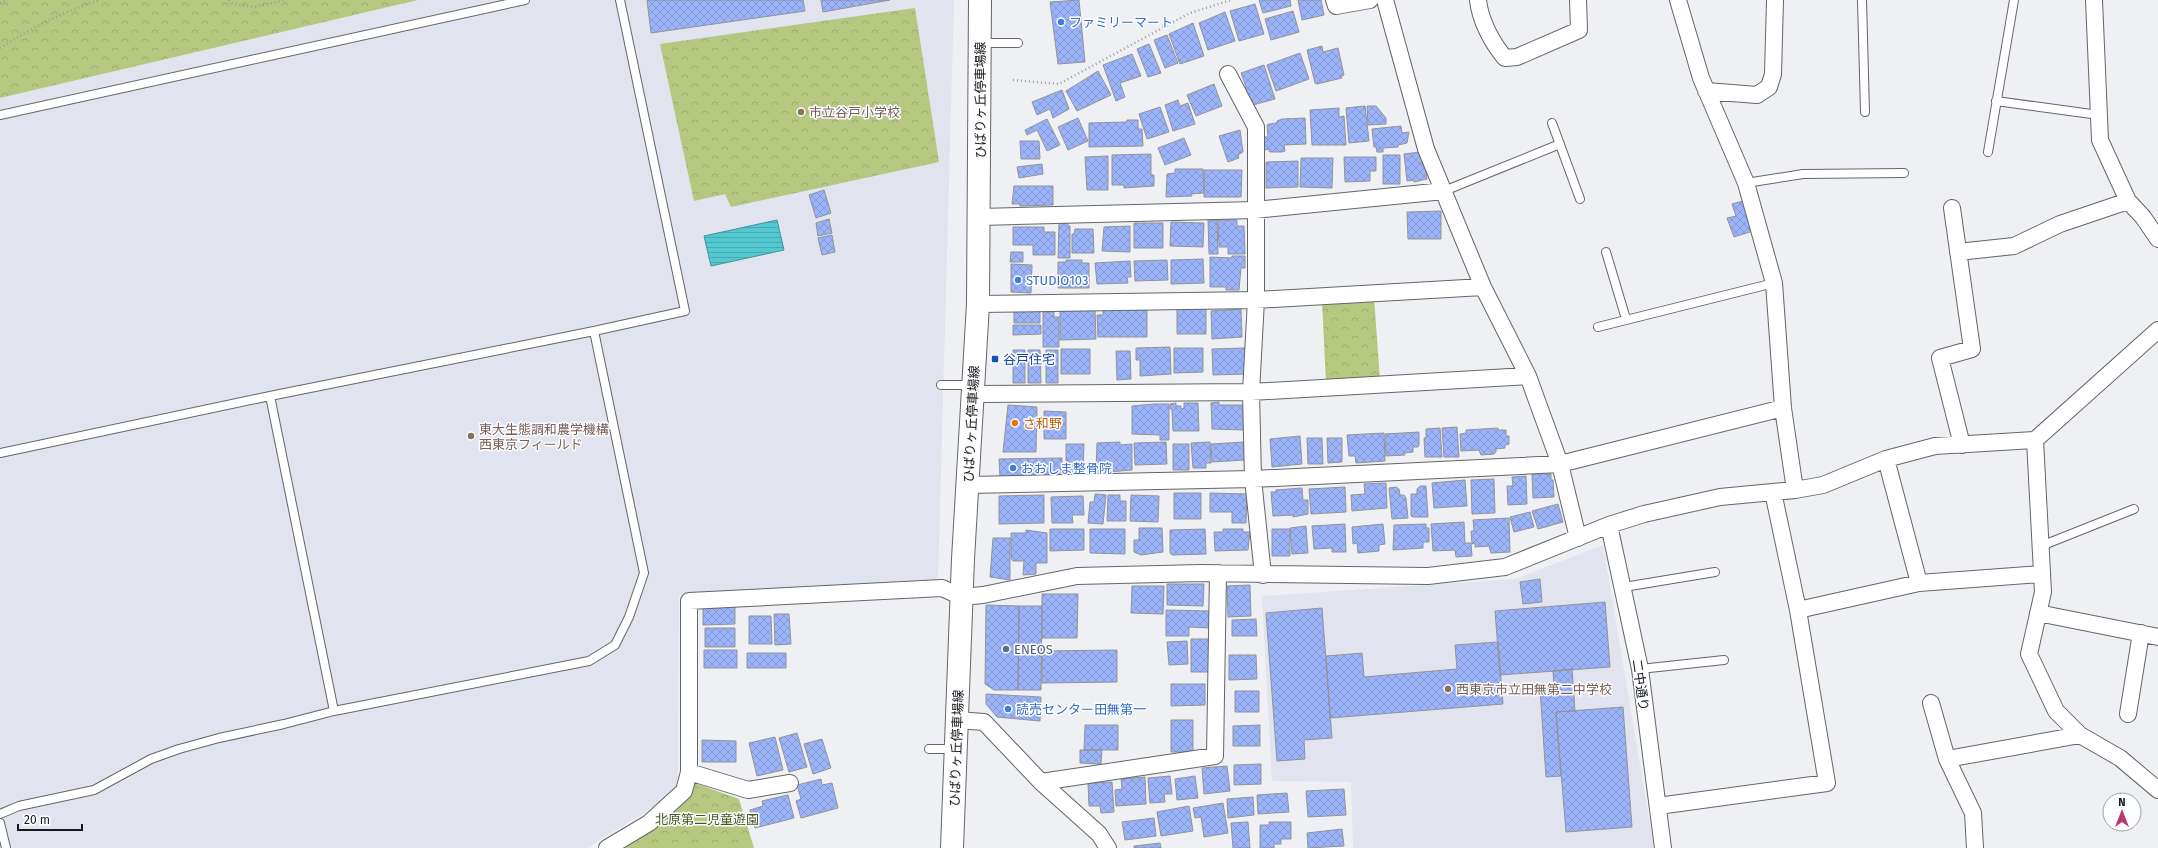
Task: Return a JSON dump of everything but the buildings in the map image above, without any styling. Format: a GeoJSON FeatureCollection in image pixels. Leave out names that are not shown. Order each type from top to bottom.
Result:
{"type":"FeatureCollection","features":[{"type":"Feature","properties":{"kind":"main road","name":"ひばりヶ丘停車場線"},"geometry":{"type":"LineString","coordinates":[[952,848],[962,597],[978,304],[980,217],[980,0]]}},
{"type":"Feature","properties":{"kind":"street"},"geometry":{"type":"LineString","coordinates":[[1334,0],[1336,6],[1370,0]]}},
{"type":"Feature","properties":{"kind":"street"},"geometry":{"type":"LineString","coordinates":[[1385,0],[1426,149],[1483,287],[1528,376],[1560,464],[1578,538]]}},
{"type":"Feature","properties":{"kind":"street"},"geometry":{"type":"LineString","coordinates":[[1478,0],[1479,8],[1496,47],[1504,58],[1517,57],[1579,30],[1578,0]]}},
{"type":"Feature","properties":{"kind":"street"},"geometry":{"type":"LineString","coordinates":[[1678,0],[1706,91],[1746,183],[1774,282],[1783,408],[1795,490]]}},
{"type":"Feature","properties":{"kind":"street"},"geometry":{"type":"LineString","coordinates":[[1706,91],[1757,95],[1768,88],[1773,74],[1775,0]]}},
{"type":"Feature","properties":{"kind":"street"},"geometry":{"type":"LineString","coordinates":[[2094,0],[2100,140],[2128,201],[2143,217],[2158,239]]}},
{"type":"Feature","properties":{"kind":"street"},"geometry":{"type":"LineString","coordinates":[[1228,74],[1256,127],[1256,300],[1251,392],[1253,479],[1263,575]]}},
{"type":"Feature","properties":{"kind":"street"},"geometry":{"type":"LineString","coordinates":[[980,217],[1255,210],[1444,191]]}},
{"type":"Feature","properties":{"kind":"street"},"geometry":{"type":"LineString","coordinates":[[1958,252],[2014,246],[2060,224],[2128,201]]}},
{"type":"Feature","properties":{"kind":"street"},"geometry":{"type":"LineString","coordinates":[[1952,208],[1972,349],[1940,358],[1962,445]]}},
{"type":"Feature","properties":{"kind":"street"},"geometry":{"type":"LineString","coordinates":[[978,304],[1256,300],[1483,287]]}},
{"type":"Feature","properties":{"kind":"street"},"geometry":{"type":"LineString","coordinates":[[607,848],[649,823],[684,791],[689,772],[693,710],[689,601],[942,588],[962,597],[983,595],[1077,576],[1218,573],[1263,575],[1428,576],[1504,567],[1609,525],[1644,514],[1720,498],[1795,490],[1823,485],[1886,459],[1935,446],[2035,440],[2158,330]]}},
{"type":"Feature","properties":{"kind":"street"},"geometry":{"type":"LineString","coordinates":[[973,389],[1251,392],[1528,376]]}},
{"type":"Feature","properties":{"kind":"street"},"geometry":{"type":"LineString","coordinates":[[968,485],[1253,479],[1560,464],[1783,408]]}},
{"type":"Feature","properties":{"kind":"street"},"geometry":{"type":"LineString","coordinates":[[2035,440],[2043,592],[2029,654],[2056,711],[2080,735],[2120,758],[2158,790]]}},
{"type":"Feature","properties":{"kind":"street"},"geometry":{"type":"LineString","coordinates":[[1886,459],[1919,583]]}},
{"type":"Feature","properties":{"kind":"street"},"geometry":{"type":"LineString","coordinates":[[1658,806],[1827,783],[1798,610],[1773,492]]}},
{"type":"Feature","properties":{"kind":"street","name":"二中通り"},"geometry":{"type":"LineString","coordinates":[[1609,525],[1624,587],[1640,669],[1663,848]]}},
{"type":"Feature","properties":{"kind":"street"},"geometry":{"type":"LineString","coordinates":[[1041,782],[1215,756],[1218,573]]}},
{"type":"Feature","properties":{"kind":"street"},"geometry":{"type":"LineString","coordinates":[[1798,610],[1919,583],[2042,574]]}},
{"type":"Feature","properties":{"kind":"street"},"geometry":{"type":"LineString","coordinates":[[2038,613],[2158,636]]}},
{"type":"Feature","properties":{"kind":"street"},"geometry":{"type":"LineString","coordinates":[[2128,714],[2141,633]]}},
{"type":"Feature","properties":{"kind":"street"},"geometry":{"type":"LineString","coordinates":[[1931,703],[1947,759],[1973,813],[1976,848]]}},
{"type":"Feature","properties":{"kind":"street"},"geometry":{"type":"LineString","coordinates":[[958,720],[984,722],[1041,782],[1099,834],[1108,848]]}},
{"type":"Feature","properties":{"kind":"street"},"geometry":{"type":"LineString","coordinates":[[1947,759],[2080,735]]}},
{"type":"Feature","properties":{"kind":"street"},"geometry":{"type":"LineString","coordinates":[[689,772],[748,790],[790,783]]}},
{"type":"Feature","properties":{"kind":"lane"},"geometry":{"type":"LineString","coordinates":[[0,115],[525,0]]}},
{"type":"Feature","properties":{"kind":"lane"},"geometry":{"type":"LineString","coordinates":[[0,453],[685,311],[620,0]]}},
{"type":"Feature","properties":{"kind":"lane"},"geometry":{"type":"LineString","coordinates":[[1862,0],[1865,112]]}},
{"type":"Feature","properties":{"kind":"lane"},"geometry":{"type":"LineString","coordinates":[[1988,152],[2014,0]]}},
{"type":"Feature","properties":{"kind":"lane"},"geometry":{"type":"LineString","coordinates":[[980,43],[1018,43]]}},
{"type":"Feature","properties":{"kind":"lane"},"geometry":{"type":"LineString","coordinates":[[1996,101],[2099,115]]}},
{"type":"Feature","properties":{"kind":"lane"},"geometry":{"type":"LineString","coordinates":[[1552,123],[1580,199]]}},
{"type":"Feature","properties":{"kind":"lane"},"geometry":{"type":"LineString","coordinates":[[1444,191],[1560,144]]}},
{"type":"Feature","properties":{"kind":"lane"},"geometry":{"type":"LineString","coordinates":[[1746,183],[1803,174],[1904,173]]}},
{"type":"Feature","properties":{"kind":"lane"},"geometry":{"type":"LineString","coordinates":[[1606,252],[1626,319]]}},
{"type":"Feature","properties":{"kind":"lane"},"geometry":{"type":"LineString","coordinates":[[1598,327],[1774,282]]}},
{"type":"Feature","properties":{"kind":"lane"},"geometry":{"type":"LineString","coordinates":[[0,814],[19,806],[94,790],[151,759],[179,748],[334,711],[589,661],[615,645],[629,617],[644,573],[594,331]]}},
{"type":"Feature","properties":{"kind":"lane"},"geometry":{"type":"LineString","coordinates":[[941,385],[973,389]]}},
{"type":"Feature","properties":{"kind":"lane"},"geometry":{"type":"LineString","coordinates":[[270,396],[334,711]]}},
{"type":"Feature","properties":{"kind":"lane"},"geometry":{"type":"LineString","coordinates":[[2041,546],[2134,509]]}},
{"type":"Feature","properties":{"kind":"lane"},"geometry":{"type":"LineString","coordinates":[[1624,587],[1715,572]]}},
{"type":"Feature","properties":{"kind":"lane"},"geometry":{"type":"LineString","coordinates":[[1640,669],[1724,660]]}},
{"type":"Feature","properties":{"kind":"lane"},"geometry":{"type":"LineString","coordinates":[[929,748],[956,748]]}},
{"type":"Feature","properties":{"kind":"lane"},"geometry":{"type":"LineString","coordinates":[[0,823],[6,848]]}},
{"type":"Feature","properties":{"kind":"path"},"geometry":{"type":"LineString","coordinates":[[0,3],[8,0]]}},
{"type":"Feature","properties":{"kind":"path"},"geometry":{"type":"LineString","coordinates":[[0,48],[40,24],[65,12],[100,0]]}},
{"type":"Feature","properties":{"kind":"path"},"geometry":{"type":"LineString","coordinates":[[229,0],[233,4],[255,7],[284,0]]}},
{"type":"Feature","properties":{"kind":"path"},"geometry":{"type":"LineString","coordinates":[[1013,80],[1059,84],[1190,13],[1232,0]]}},
{"type":"Feature","properties":{"kind":"shaded area","name":"東大生態調和農学機構 西東京フィールド"},"geometry":{"type":"Polygon","coordinates":[[[418,0],[954,0],[938,580],[679,595],[678,779],[673,795],[587,848],[0,848],[0,98],[418,0]]]}},
{"type":"Feature","properties":{"kind":"shaded area","name":"西東京市立田無第二中学校"},"geometry":{"type":"Polygon","coordinates":[[[1603,545],[1654,848],[1353,848],[1351,782],[1272,781],[1262,596],[1516,579],[1603,545]]]}},
{"type":"Feature","properties":{"kind":"green space"},"geometry":{"type":"Polygon","coordinates":[[[0,0],[418,0],[0,98],[0,0]]]}},
{"type":"Feature","properties":{"kind":"green space"},"geometry":{"type":"Polygon","coordinates":[[[915,8],[939,162],[731,207],[725,194],[694,201],[660,44],[915,8]]]}},
{"type":"Feature","properties":{"kind":"green space"},"geometry":{"type":"Polygon","coordinates":[[[1374,297],[1380,380],[1326,383],[1322,300],[1374,297]]]}},
{"type":"Feature","properties":{"kind":"green space","name":"北原第二児童遊園"},"geometry":{"type":"Polygon","coordinates":[[[689,781],[739,799],[754,848],[618,848],[689,781]]]}},
{"type":"Feature","properties":{"kind":"water"},"geometry":{"type":"Polygon","coordinates":[[[777,220],[784,250],[711,266],[704,236],[777,220]]]}},
{"type":"Feature","properties":{"kind":"place","name":"ファミリーマート"},"geometry":{"type":"Point","coordinates":[1061,22]}},
{"type":"Feature","properties":{"kind":"place","name":"市立谷戸小学校"},"geometry":{"type":"Point","coordinates":[801,112]}},
{"type":"Feature","properties":{"kind":"place","name":"STUDIO103"},"geometry":{"type":"Point","coordinates":[1018,280]}},
{"type":"Feature","properties":{"kind":"place","name":"谷戸住宅"},"geometry":{"type":"Point","coordinates":[995,359]}},
{"type":"Feature","properties":{"kind":"place","name":"さ和野"},"geometry":{"type":"Point","coordinates":[1015,423]}},
{"type":"Feature","properties":{"kind":"place","name":"東大生態調和農学機構 西東京フィールド"},"geometry":{"type":"Point","coordinates":[471,436]}},
{"type":"Feature","properties":{"kind":"place","name":"おおしま整骨院"},"geometry":{"type":"Point","coordinates":[1013,468]}},
{"type":"Feature","properties":{"kind":"place","name":"ENEOS"},"geometry":{"type":"Point","coordinates":[1006,649]}},
{"type":"Feature","properties":{"kind":"place","name":"西東京市立田無第二中学校"},"geometry":{"type":"Point","coordinates":[1448,689]}},
{"type":"Feature","properties":{"kind":"place","name":"読売センター田無第一"},"geometry":{"type":"Point","coordinates":[1008,709]}}]}
